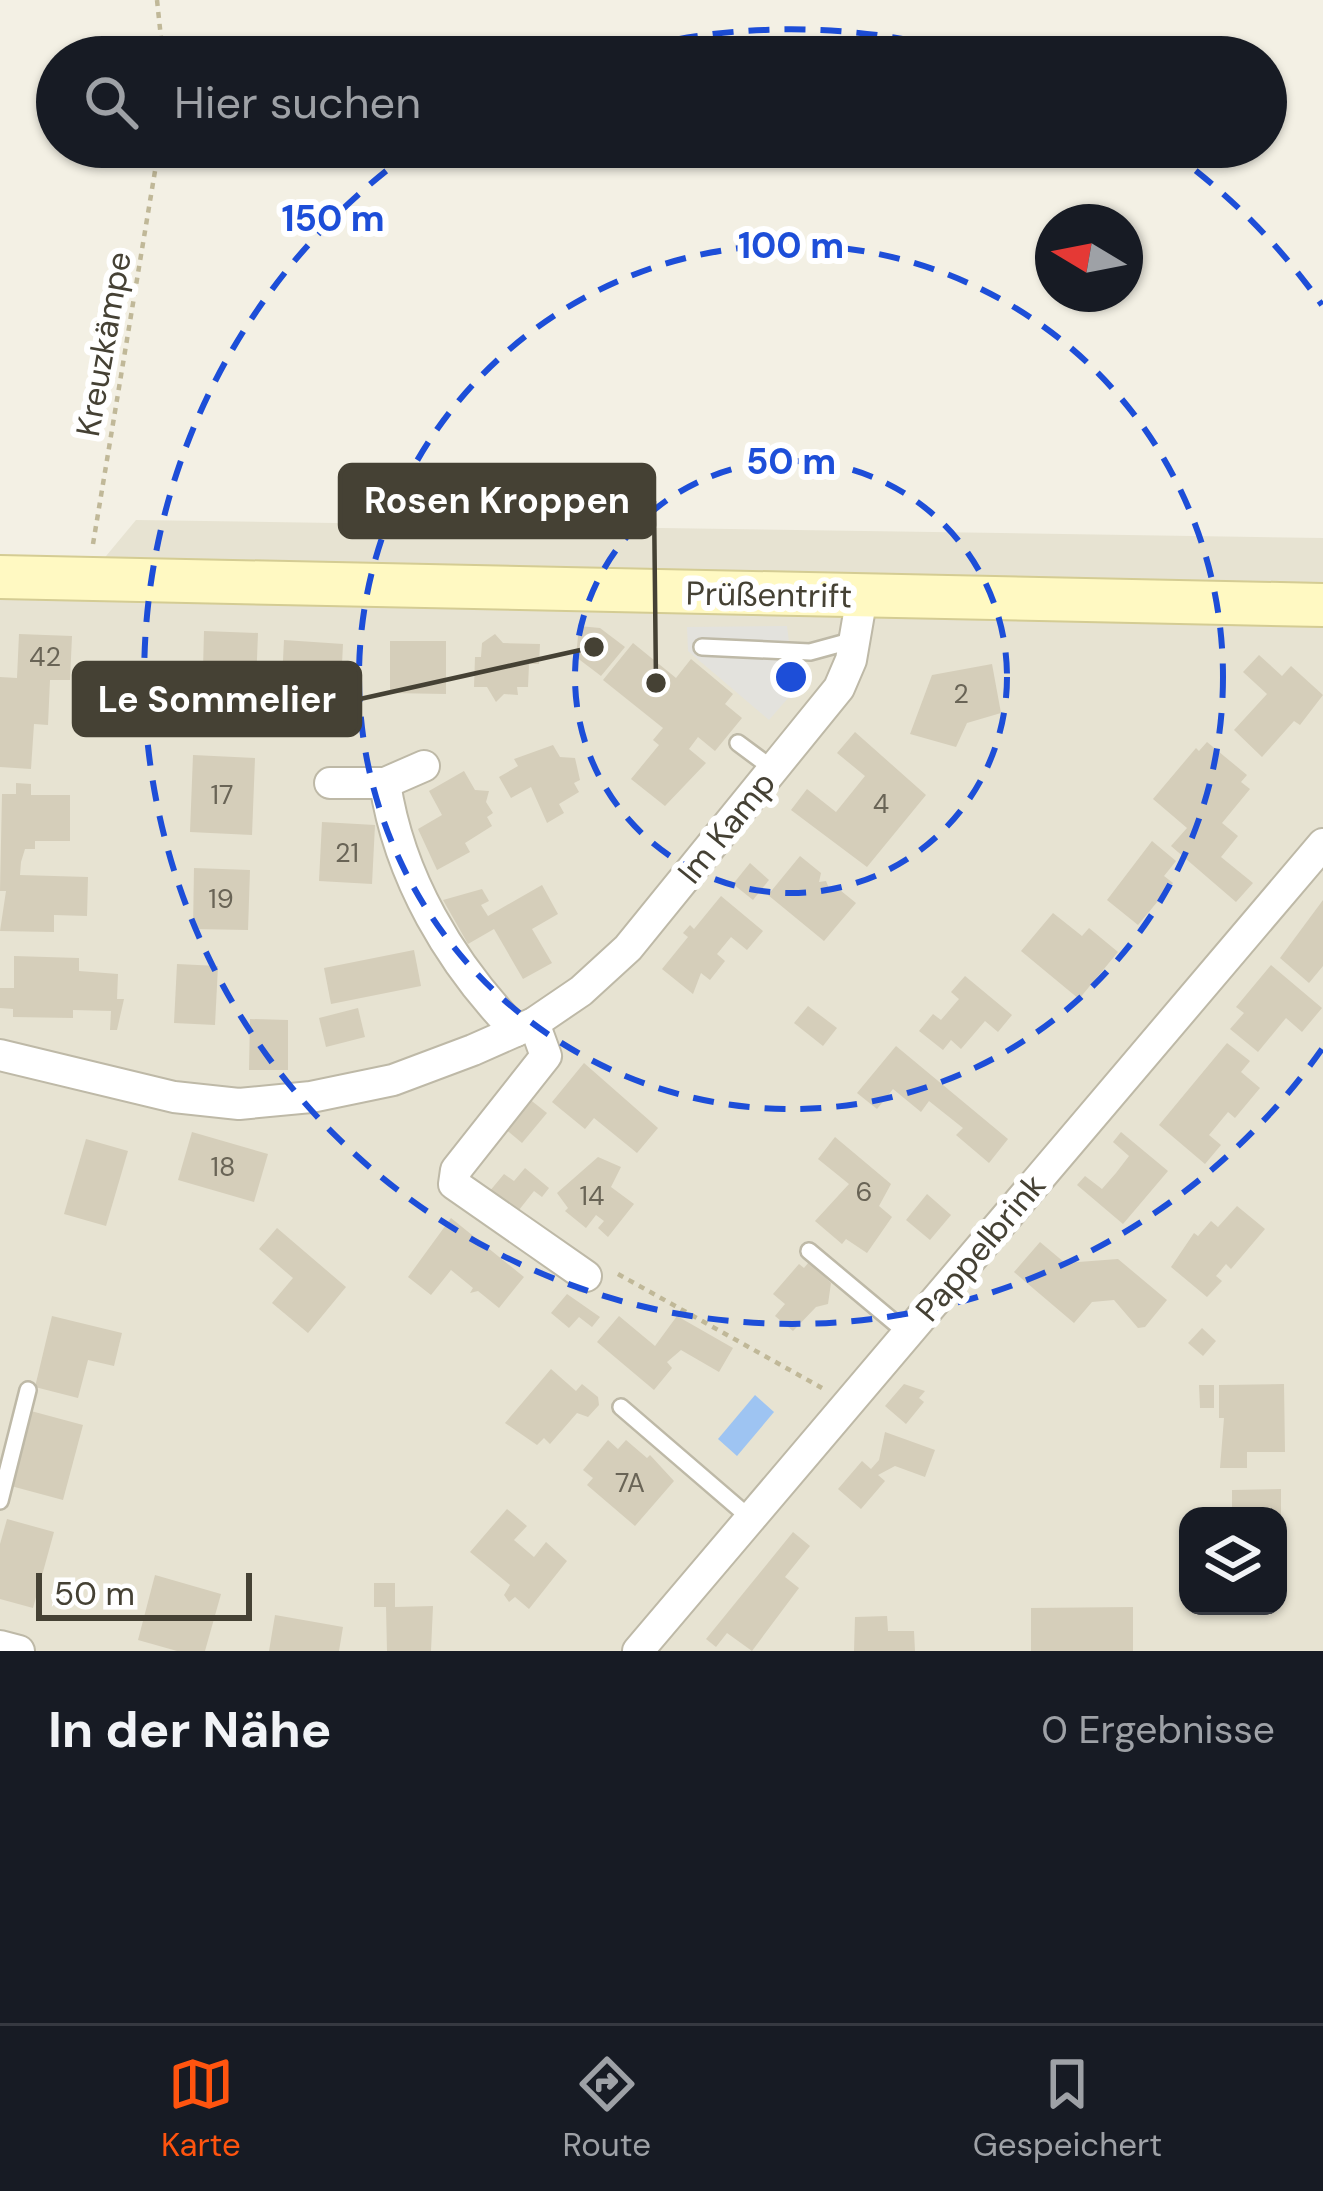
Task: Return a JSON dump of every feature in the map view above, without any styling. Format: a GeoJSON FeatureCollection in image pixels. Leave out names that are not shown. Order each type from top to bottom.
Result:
{"type":"FeatureCollection","features":[{"type":"Feature","properties":{"kind":"main road","name":"Prüßentrift"},"geometry":{"type":"LineString","coordinates":[[0,577],[1323,604]]}},
{"type":"Feature","properties":{"kind":"street","name":"Im Kamp"},"geometry":{"type":"LineString","coordinates":[[0,1054],[174,1097],[238,1103],[311,1096],[393,1080],[525,1027],[628,948],[839,688],[862,596]]}},
{"type":"Feature","properties":{"kind":"street"},"geometry":{"type":"LineString","coordinates":[[330,783],[385,783],[424,766]]}},
{"type":"Feature","properties":{"kind":"street"},"geometry":{"type":"LineString","coordinates":[[385,783],[390,819],[417,891],[488,1002],[525,1027],[546,1056],[456,1171],[454,1184],[586,1276]]}},
{"type":"Feature","properties":{"kind":"street","name":"Pappelbrink"},"geometry":{"type":"LineString","coordinates":[[638,1651],[1323,844]]}},
{"type":"Feature","properties":{"kind":"street"},"geometry":{"type":"LineString","coordinates":[[0,1646],[19,1651]]}},
{"type":"Feature","properties":{"kind":"lane"},"geometry":{"type":"LineString","coordinates":[[702,647],[810,652],[854,640]]}},
{"type":"Feature","properties":{"kind":"lane"},"geometry":{"type":"LineString","coordinates":[[738,743],[773,769]]}},
{"type":"Feature","properties":{"kind":"lane"},"geometry":{"type":"LineString","coordinates":[[809,1251],[907,1333]]}},
{"type":"Feature","properties":{"kind":"lane"},"geometry":{"type":"LineString","coordinates":[[0,1501],[28,1390]]}},
{"type":"Feature","properties":{"kind":"lane"},"geometry":{"type":"LineString","coordinates":[[621,1406],[750,1518]]}},
{"type":"Feature","properties":{"kind":"path"},"geometry":{"type":"LineString","coordinates":[[157,0],[161,36]]}},
{"type":"Feature","properties":{"kind":"path","name":"Kreuzkämpe"},"geometry":{"type":"LineString","coordinates":[[92,549],[156,168]]}},
{"type":"Feature","properties":{"kind":"path"},"geometry":{"type":"LineString","coordinates":[[586,1276],[604,1266],[848,1402]]}},
{"type":"Feature","properties":{"kind":"shaded area"},"geometry":{"type":"Polygon","coordinates":[[[136,520],[1323,538],[1323,1651],[0,1651],[0,595],[72,597],[136,520]]]}},
{"type":"Feature","properties":{"kind":"shaded area"},"geometry":{"type":"Polygon","coordinates":[[[787,626],[792,666],[773,682],[789,697],[769,720],[688,651],[687,627],[787,626]]]}},
{"type":"Feature","properties":{"kind":"water"},"geometry":{"type":"Polygon","coordinates":[[[755,1395],[774,1412],[737,1456],[718,1439],[755,1395]]]}},
{"type":"Feature","properties":{"kind":"building"},"geometry":{"type":"Polygon","coordinates":[[[579,626],[600,628],[625,647],[601,676],[576,657],[579,626]]]}},
{"type":"Feature","properties":{"kind":"building"},"geometry":{"type":"Polygon","coordinates":[[[204,631],[258,633],[255,710],[202,708],[204,631]]]}},
{"type":"Feature","properties":{"kind":"building"},"geometry":{"type":"Polygon","coordinates":[[[19,634],[72,636],[70,680],[50,680],[48,725],[34,724],[31,769],[0,767],[0,677],[17,678],[19,634]]]}},
{"type":"Feature","properties":{"kind":"building"},"geometry":{"type":"Polygon","coordinates":[[[495,634],[503,643],[540,644],[539,664],[529,664],[528,687],[517,687],[518,695],[504,694],[496,702],[487,687],[474,687],[475,657],[481,657],[482,643],[495,634]]]}},
{"type":"Feature","properties":{"kind":"building"},"geometry":{"type":"Polygon","coordinates":[[[284,640],[343,644],[341,684],[282,680],[284,640]]]}},
{"type":"Feature","properties":{"kind":"building"},"geometry":{"type":"Polygon","coordinates":[[[390,641],[446,641],[446,694],[390,693],[390,641]]]}},
{"type":"Feature","properties":{"kind":"building"},"geometry":{"type":"Polygon","coordinates":[[[633,643],[676,678],[691,659],[733,694],[725,704],[742,718],[715,751],[698,737],[689,749],[706,763],[665,806],[631,779],[659,745],[653,740],[663,728],[603,680],[633,643]]]}},
{"type":"Feature","properties":{"kind":"building"},"geometry":{"type":"Polygon","coordinates":[[[1259,655],[1282,676],[1291,666],[1323,695],[1300,725],[1294,721],[1262,757],[1234,730],[1267,694],[1243,672],[1259,655]]]}},
{"type":"Feature","properties":{"kind":"building"},"geometry":{"type":"Polygon","coordinates":[[[992,664],[1001,713],[967,723],[956,747],[910,734],[932,675],[992,664]]]}},
{"type":"Feature","properties":{"kind":"building"},"geometry":{"type":"Polygon","coordinates":[[[855,732],[926,795],[867,867],[791,810],[807,789],[836,812],[865,776],[837,753],[855,732]]]}},
{"type":"Feature","properties":{"kind":"building"},"geometry":{"type":"Polygon","coordinates":[[[1207,742],[1247,775],[1241,782],[1250,789],[1222,823],[1238,836],[1221,857],[1253,883],[1236,902],[1171,846],[1187,828],[1153,799],[1196,748],[1199,751],[1207,742]]]}},
{"type":"Feature","properties":{"kind":"building"},"geometry":{"type":"Polygon","coordinates":[[[553,745],[560,757],[575,758],[580,780],[574,783],[579,792],[559,804],[564,813],[547,823],[531,787],[511,798],[499,777],[518,766],[514,759],[553,745]]]}},
{"type":"Feature","properties":{"kind":"building"},"geometry":{"type":"Polygon","coordinates":[[[193,755],[255,758],[252,835],[190,832],[193,755]]]}},
{"type":"Feature","properties":{"kind":"building"},"geometry":{"type":"Polygon","coordinates":[[[464,771],[475,790],[489,791],[486,802],[493,813],[487,817],[492,826],[465,843],[470,852],[437,870],[418,829],[442,815],[429,791],[464,771]]]}},
{"type":"Feature","properties":{"kind":"building"},"geometry":{"type":"Polygon","coordinates":[[[16,783],[31,784],[31,795],[70,795],[70,841],[35,841],[35,849],[25,849],[21,862],[20,875],[88,877],[87,916],[54,915],[54,932],[0,931],[6,891],[0,891],[2,794],[16,794],[16,783]]]}},
{"type":"Feature","properties":{"kind":"building"},"geometry":{"type":"Polygon","coordinates":[[[322,822],[375,825],[372,884],[319,881],[322,822]]]}},
{"type":"Feature","properties":{"kind":"building"},"geometry":{"type":"Polygon","coordinates":[[[1152,841],[1176,861],[1164,876],[1173,883],[1138,925],[1107,900],[1152,841]]]}},
{"type":"Feature","properties":{"kind":"building"},"geometry":{"type":"Polygon","coordinates":[[[800,856],[821,873],[819,882],[826,881],[830,891],[835,886],[856,903],[824,941],[768,895],[800,856]]]}},
{"type":"Feature","properties":{"kind":"building"},"geometry":{"type":"Polygon","coordinates":[[[750,863],[769,880],[753,900],[733,884],[750,863]]]}},
{"type":"Feature","properties":{"kind":"building"},"geometry":{"type":"Polygon","coordinates":[[[194,868],[250,870],[248,930],[193,929],[194,868]]]}},
{"type":"Feature","properties":{"kind":"building"},"geometry":{"type":"Polygon","coordinates":[[[542,885],[558,914],[532,929],[552,963],[523,979],[494,929],[468,944],[443,900],[482,889],[489,901],[481,905],[488,916],[542,885]]]}},
{"type":"Feature","properties":{"kind":"building"},"geometry":{"type":"Polygon","coordinates":[[[721,896],[763,931],[747,950],[731,937],[717,954],[725,961],[710,980],[701,973],[693,994],[662,969],[688,937],[683,933],[690,925],[694,929],[721,896]]]}},
{"type":"Feature","properties":{"kind":"building"},"geometry":{"type":"Polygon","coordinates":[[[1323,900],[1323,966],[1309,983],[1280,958],[1323,900]]]}},
{"type":"Feature","properties":{"kind":"building"},"geometry":{"type":"Polygon","coordinates":[[[1053,913],[1082,936],[1089,928],[1118,952],[1079,999],[1021,951],[1053,913]]]}},
{"type":"Feature","properties":{"kind":"building"},"geometry":{"type":"Polygon","coordinates":[[[414,950],[421,986],[331,1004],[324,968],[414,950]]]}},
{"type":"Feature","properties":{"kind":"building"},"geometry":{"type":"Polygon","coordinates":[[[14,956],[79,958],[79,971],[118,974],[117,999],[124,999],[117,1030],[110,1030],[111,1011],[73,1010],[73,1018],[13,1017],[13,1009],[0,1008],[0,988],[14,988],[14,956]]]}},
{"type":"Feature","properties":{"kind":"building"},"geometry":{"type":"Polygon","coordinates":[[[177,964],[218,966],[215,1025],[174,1023],[177,964]]]}},
{"type":"Feature","properties":{"kind":"building"},"geometry":{"type":"Polygon","coordinates":[[[1271,965],[1322,1008],[1302,1032],[1286,1018],[1258,1052],[1230,1029],[1244,1013],[1236,1007],[1271,965]]]}},
{"type":"Feature","properties":{"kind":"building"},"geometry":{"type":"Polygon","coordinates":[[[965,976],[1012,1015],[998,1032],[985,1021],[961,1049],[951,1040],[943,1050],[919,1031],[933,1014],[941,1020],[959,999],[951,992],[965,976]]]}},
{"type":"Feature","properties":{"kind":"building"},"geometry":{"type":"Polygon","coordinates":[[[808,1006],[837,1028],[823,1046],[794,1023],[808,1006]]]}},
{"type":"Feature","properties":{"kind":"building"},"geometry":{"type":"Polygon","coordinates":[[[358,1008],[365,1037],[326,1047],[319,1018],[358,1008]]]}},
{"type":"Feature","properties":{"kind":"building"},"geometry":{"type":"Polygon","coordinates":[[[250,1019],[288,1020],[288,1070],[249,1070],[250,1019]]]}},
{"type":"Feature","properties":{"kind":"building"},"geometry":{"type":"Polygon","coordinates":[[[1227,1043],[1250,1061],[1241,1072],[1260,1088],[1235,1118],[1228,1112],[1209,1135],[1221,1145],[1205,1164],[1159,1125],[1227,1043]]]}},
{"type":"Feature","properties":{"kind":"building"},"geometry":{"type":"Polygon","coordinates":[[[896,1046],[1008,1139],[989,1163],[956,1135],[963,1128],[929,1101],[921,1112],[893,1089],[877,1109],[857,1093],[896,1046]]]}},
{"type":"Feature","properties":{"kind":"building"},"geometry":{"type":"Polygon","coordinates":[[[584,1063],[658,1128],[637,1153],[594,1118],[585,1129],[552,1102],[584,1063]]]}},
{"type":"Feature","properties":{"kind":"building"},"geometry":{"type":"Polygon","coordinates":[[[528,1098],[547,1113],[522,1143],[504,1128],[528,1098]]]}},
{"type":"Feature","properties":{"kind":"building"},"geometry":{"type":"Polygon","coordinates":[[[192,1132],[268,1154],[254,1202],[178,1180],[192,1132]]]}},
{"type":"Feature","properties":{"kind":"building"},"geometry":{"type":"Polygon","coordinates":[[[1121,1132],[1168,1171],[1123,1224],[1077,1185],[1085,1176],[1102,1189],[1116,1173],[1129,1156],[1113,1142],[1121,1132]]]}},
{"type":"Feature","properties":{"kind":"building"},"geometry":{"type":"Polygon","coordinates":[[[835,1137],[891,1184],[879,1206],[892,1217],[867,1253],[846,1239],[842,1244],[815,1221],[849,1184],[818,1159],[835,1137]]]}},
{"type":"Feature","properties":{"kind":"building"},"geometry":{"type":"Polygon","coordinates":[[[86,1139],[128,1151],[106,1226],[64,1214],[86,1139]]]}},
{"type":"Feature","properties":{"kind":"building"},"geometry":{"type":"Polygon","coordinates":[[[598,1157],[621,1167],[611,1187],[634,1204],[608,1237],[598,1228],[604,1221],[596,1215],[586,1228],[565,1211],[568,1208],[557,1193],[598,1157]]]}},
{"type":"Feature","properties":{"kind":"building"},"geometry":{"type":"Polygon","coordinates":[[[525,1168],[549,1188],[542,1197],[534,1191],[519,1210],[489,1192],[504,1174],[514,1181],[525,1168]]]}},
{"type":"Feature","properties":{"kind":"building"},"geometry":{"type":"Polygon","coordinates":[[[927,1194],[951,1215],[930,1240],[906,1220],[927,1194]]]}},
{"type":"Feature","properties":{"kind":"building"},"geometry":{"type":"Polygon","coordinates":[[[1237,1206],[1265,1229],[1231,1269],[1226,1264],[1216,1276],[1222,1281],[1207,1297],[1171,1267],[1194,1233],[1198,1236],[1211,1221],[1218,1227],[1237,1206]]]}},
{"type":"Feature","properties":{"kind":"building"},"geometry":{"type":"Polygon","coordinates":[[[451,1218],[524,1277],[499,1308],[478,1291],[470,1293],[473,1288],[451,1270],[431,1295],[408,1277],[451,1218]]]}},
{"type":"Feature","properties":{"kind":"building"},"geometry":{"type":"Polygon","coordinates":[[[277,1228],[346,1287],[308,1333],[272,1303],[293,1278],[259,1249],[277,1228]]]}},
{"type":"Feature","properties":{"kind":"building"},"geometry":{"type":"Polygon","coordinates":[[[1040,1242],[1065,1263],[1118,1259],[1167,1300],[1145,1327],[1138,1328],[1114,1300],[1092,1302],[1074,1323],[1014,1272],[1040,1242]]]}},
{"type":"Feature","properties":{"kind":"building"},"geometry":{"type":"Polygon","coordinates":[[[809,1262],[831,1283],[828,1304],[816,1307],[793,1331],[775,1316],[785,1304],[773,1294],[799,1264],[804,1268],[809,1262]]]}},
{"type":"Feature","properties":{"kind":"building"},"geometry":{"type":"Polygon","coordinates":[[[567,1294],[600,1317],[592,1327],[579,1317],[569,1328],[551,1313],[567,1294]]]}},
{"type":"Feature","properties":{"kind":"building"},"geometry":{"type":"Polygon","coordinates":[[[52,1316],[122,1333],[114,1366],[88,1360],[78,1398],[35,1387],[52,1316]]]}},
{"type":"Feature","properties":{"kind":"building"},"geometry":{"type":"Polygon","coordinates":[[[619,1316],[655,1346],[677,1316],[733,1348],[719,1372],[681,1350],[667,1362],[672,1368],[654,1390],[597,1342],[619,1316]]]}},
{"type":"Feature","properties":{"kind":"building"},"geometry":{"type":"Polygon","coordinates":[[[1202,1328],[1216,1341],[1203,1356],[1188,1343],[1202,1328]]]}},
{"type":"Feature","properties":{"kind":"building"},"geometry":{"type":"Polygon","coordinates":[[[551,1369],[576,1391],[582,1384],[598,1397],[599,1405],[588,1417],[577,1413],[550,1444],[544,1438],[537,1445],[505,1423],[551,1369]]]}},
{"type":"Feature","properties":{"kind":"building"},"geometry":{"type":"Polygon","coordinates":[[[904,1384],[925,1391],[919,1398],[924,1402],[906,1424],[885,1406],[904,1384]]]}},
{"type":"Feature","properties":{"kind":"building"},"geometry":{"type":"Polygon","coordinates":[[[1284,1384],[1285,1452],[1247,1452],[1247,1468],[1220,1468],[1224,1418],[1219,1418],[1219,1385],[1284,1384]]]}},
{"type":"Feature","properties":{"kind":"building"},"geometry":{"type":"Polygon","coordinates":[[[1199,1385],[1214,1385],[1214,1408],[1200,1408],[1199,1385]]]}},
{"type":"Feature","properties":{"kind":"building"},"geometry":{"type":"Polygon","coordinates":[[[31,1411],[83,1425],[63,1500],[11,1486],[31,1411]]]}},
{"type":"Feature","properties":{"kind":"building"},"geometry":{"type":"Polygon","coordinates":[[[885,1432],[935,1450],[925,1477],[895,1466],[878,1475],[885,1481],[861,1509],[838,1489],[862,1461],[871,1469],[879,1460],[885,1432]]]}},
{"type":"Feature","properties":{"kind":"building"},"geometry":{"type":"Polygon","coordinates":[[[608,1440],[618,1449],[626,1440],[647,1458],[650,1455],[674,1481],[635,1526],[587,1485],[593,1478],[583,1470],[608,1440]]]}},
{"type":"Feature","properties":{"kind":"building"},"geometry":{"type":"Polygon","coordinates":[[[1281,1489],[1281,1507],[1232,1507],[1232,1490],[1281,1489]]]}},
{"type":"Feature","properties":{"kind":"building"},"geometry":{"type":"Polygon","coordinates":[[[507,1509],[527,1526],[514,1540],[534,1557],[546,1542],[567,1561],[529,1609],[515,1597],[509,1602],[504,1595],[510,1585],[470,1552],[507,1509]]]}},
{"type":"Feature","properties":{"kind":"building"},"geometry":{"type":"Polygon","coordinates":[[[7,1519],[54,1532],[33,1608],[0,1599],[0,1544],[7,1519]]]}},
{"type":"Feature","properties":{"kind":"building"},"geometry":{"type":"Polygon","coordinates":[[[793,1532],[810,1546],[785,1577],[799,1588],[752,1651],[727,1633],[716,1647],[706,1639],[793,1532]]]}},
{"type":"Feature","properties":{"kind":"building"},"geometry":{"type":"Polygon","coordinates":[[[155,1575],[221,1594],[205,1651],[177,1651],[138,1640],[155,1575]]]}},
{"type":"Feature","properties":{"kind":"building"},"geometry":{"type":"Polygon","coordinates":[[[374,1583],[395,1583],[395,1607],[433,1606],[431,1651],[387,1651],[386,1607],[374,1607],[374,1583]]]}},
{"type":"Feature","properties":{"kind":"building"},"geometry":{"type":"Polygon","coordinates":[[[1133,1607],[1133,1651],[1031,1651],[1031,1608],[1133,1607]]]}},
{"type":"Feature","properties":{"kind":"building"},"geometry":{"type":"Polygon","coordinates":[[[275,1615],[343,1627],[339,1651],[269,1651],[275,1615]]]}},
{"type":"Feature","properties":{"kind":"building"},"geometry":{"type":"Polygon","coordinates":[[[887,1616],[888,1631],[914,1631],[915,1651],[854,1651],[855,1617],[887,1616]]]}},
{"type":"Feature","properties":{"kind":"place","name":"Le Sommelier"},"geometry":{"type":"Point","coordinates":[594,647]}},
{"type":"Feature","properties":{"kind":"place","name":"Rosen Kroppen"},"geometry":{"type":"Point","coordinates":[656,683]}}]}
